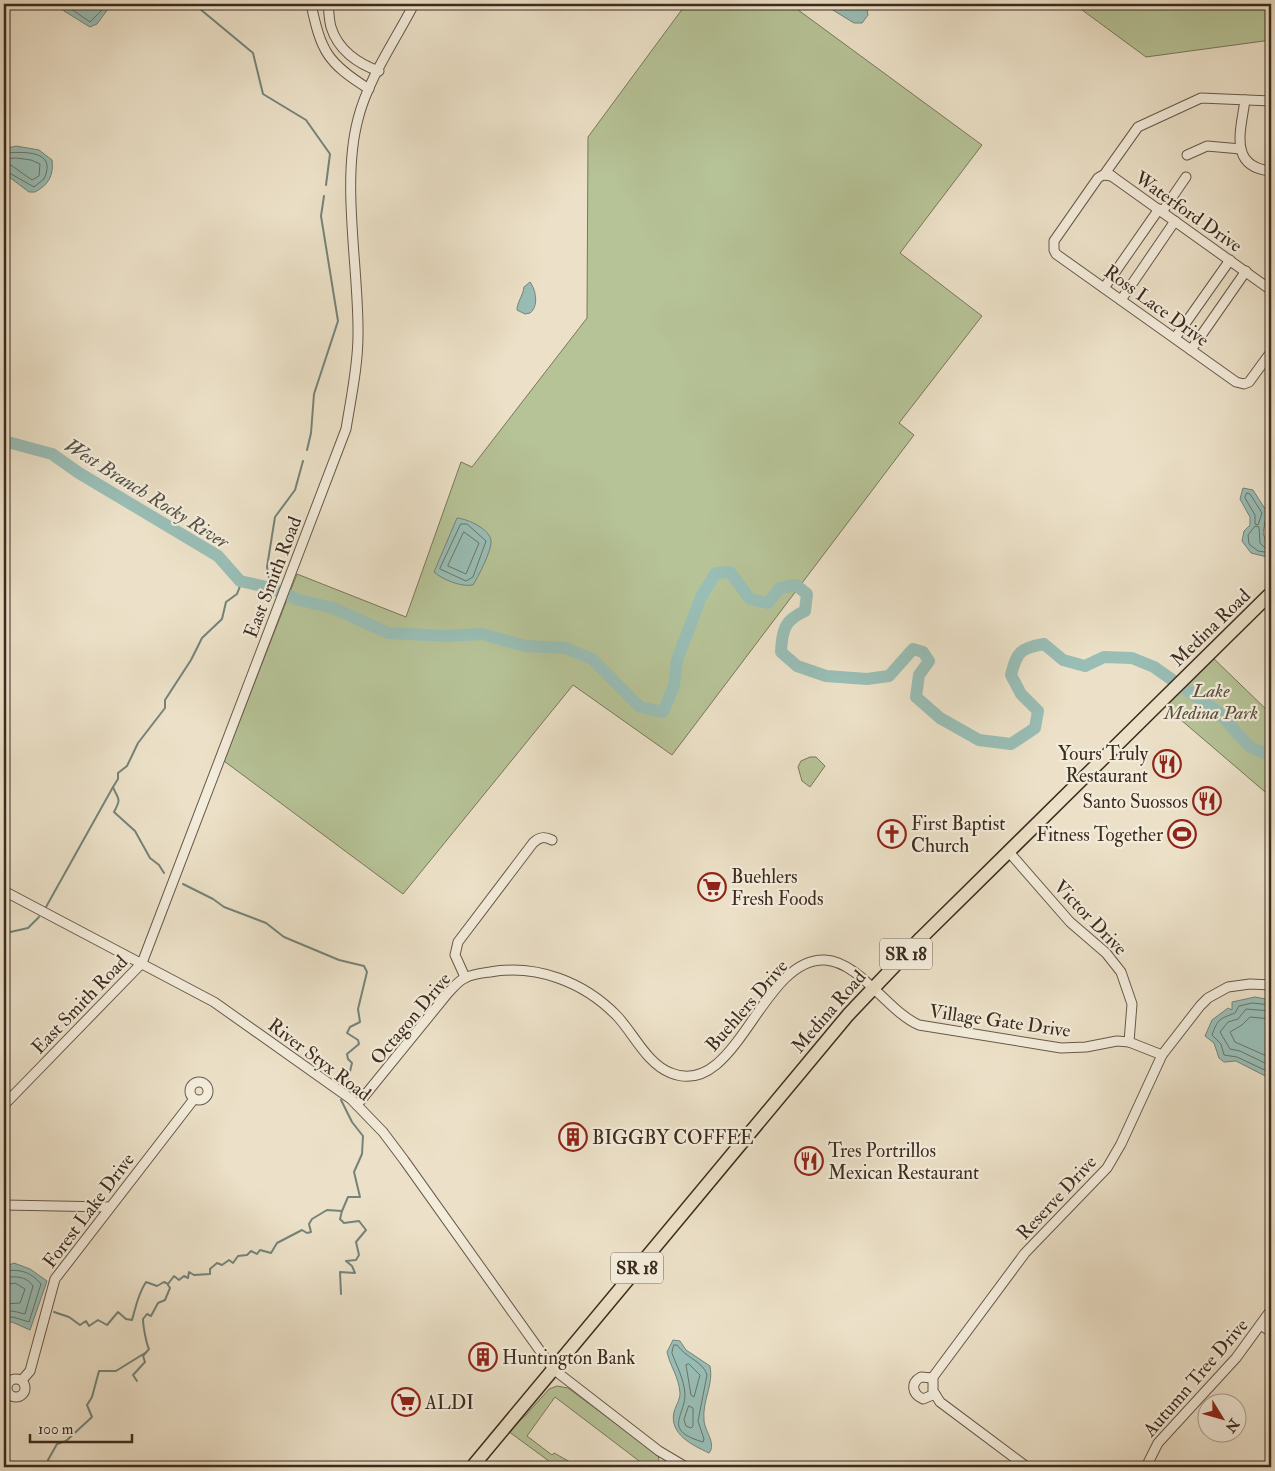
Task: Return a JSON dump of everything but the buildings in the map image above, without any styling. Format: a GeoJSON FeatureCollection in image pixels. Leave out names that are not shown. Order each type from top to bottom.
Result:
{"type":"FeatureCollection","features":[{"type":"Feature","properties":{"kind":"highway","name":"Medina Road"},"geometry":{"type":"LineString","coordinates":[[472,1467],[825,1042],[873,989],[1271,593]]}},
{"type":"Feature","properties":{"kind":"street"},"geometry":{"type":"LineString","coordinates":[[311,4],[325,52],[342,71],[369,89]]}},
{"type":"Feature","properties":{"kind":"street"},"geometry":{"type":"LineString","coordinates":[[328,4],[331,28],[340,44],[359,63],[379,71]]}},
{"type":"Feature","properties":{"kind":"street","name":"East Smith Road"},"geometry":{"type":"LineString","coordinates":[[4,1105],[142,963],[348,420],[358,336],[352,190],[353,148],[358,119],[369,89],[414,4]]}},
{"type":"Feature","properties":{"kind":"street"},"geometry":{"type":"LineString","coordinates":[[1112,176],[1106,172],[1138,127],[1201,98],[1271,101]]}},
{"type":"Feature","properties":{"kind":"street"},"geometry":{"type":"LineString","coordinates":[[1244,100],[1240,150],[1246,161],[1252,166],[1271,171]]}},
{"type":"Feature","properties":{"kind":"street"},"geometry":{"type":"LineString","coordinates":[[1186,155],[1207,146],[1240,150]]}},
{"type":"Feature","properties":{"kind":"street","name":"Ross Lace Drive"},"geometry":{"type":"LineString","coordinates":[[1112,176],[1106,174],[1098,178],[1056,239],[1053,245],[1056,254],[1236,382],[1244,384],[1252,379],[1271,352]]}},
{"type":"Feature","properties":{"kind":"street","name":"Waterford Drive"},"geometry":{"type":"LineString","coordinates":[[1112,176],[1271,290]]}},
{"type":"Feature","properties":{"kind":"street"},"geometry":{"type":"LineString","coordinates":[[1104,288],[1186,177]]}},
{"type":"Feature","properties":{"kind":"street"},"geometry":{"type":"LineString","coordinates":[[1120,300],[1175,221]]}},
{"type":"Feature","properties":{"kind":"street"},"geometry":{"type":"LineString","coordinates":[[1175,338],[1230,260]]}},
{"type":"Feature","properties":{"kind":"street"},"geometry":{"type":"LineString","coordinates":[[1191,350],[1246,272]]}},
{"type":"Feature","properties":{"kind":"street","name":"Octagon Drive"},"geometry":{"type":"LineString","coordinates":[[357,1105],[448,993],[465,978],[455,955],[458,942],[533,843],[541,838],[552,840]]}},
{"type":"Feature","properties":{"kind":"street","name":"Victor Drive"},"geometry":{"type":"LineString","coordinates":[[1009,852],[1070,922],[1106,954],[1121,972],[1132,1004],[1129,1042]]}},
{"type":"Feature","properties":{"kind":"street","name":"River Styx Road"},"geometry":{"type":"LineString","coordinates":[[4,891],[214,1002],[300,1061],[357,1105],[383,1132],[404,1160],[553,1369],[659,1451],[686,1467]]}},
{"type":"Feature","properties":{"kind":"street","name":"Buehlers Drive"},"geometry":{"type":"LineString","coordinates":[[465,978],[514,969],[535,971],[575,985],[598,999],[616,1016],[655,1063],[670,1073],[689,1076],[708,1070],[718,1064],[788,975],[805,964],[825,960],[838,963],[850,970],[873,989]]}},
{"type":"Feature","properties":{"kind":"street","name":"Reserve Drive"},"geometry":{"type":"LineString","coordinates":[[932,1378],[1025,1253],[1106,1168],[1120,1144],[1162,1055],[1200,1006],[1218,992],[1238,985],[1271,985]]}},
{"type":"Feature","properties":{"kind":"street","name":"Village Gate Drive"},"geometry":{"type":"LineString","coordinates":[[873,989],[900,1015],[928,1028],[1061,1048],[1086,1047],[1118,1041],[1129,1042],[1162,1055]]}},
{"type":"Feature","properties":{"kind":"street","name":"Forest Lake Drive"},"geometry":{"type":"LineString","coordinates":[[22,1380],[30,1371],[55,1279],[194,1099]]}},
{"type":"Feature","properties":{"kind":"street"},"geometry":{"type":"LineString","coordinates":[[4,1205],[110,1207]]}},
{"type":"Feature","properties":{"kind":"street","name":"Autumn Tree Drive"},"geometry":{"type":"LineString","coordinates":[[1146,1467],[1158,1443],[1236,1358],[1271,1310]]}},
{"type":"Feature","properties":{"kind":"street"},"geometry":{"type":"LineString","coordinates":[[1261,1325],[1271,1332]]}},
{"type":"Feature","properties":{"kind":"street"},"geometry":{"type":"LineString","coordinates":[[934,1392],[923,1398],[916,1395],[913,1388],[915,1381],[920,1376],[932,1378],[934,1392],[940,1402],[1027,1467]]}},
{"type":"Feature","properties":{"kind":"green space"},"geometry":{"type":"Polygon","coordinates":[[[686,4],[790,4],[982,145],[900,253],[982,316],[899,423],[914,435],[672,755],[573,685],[403,894],[224,761],[297,574],[406,617],[461,462],[472,467],[587,318],[588,137],[686,4]]]}},
{"type":"Feature","properties":{"kind":"green space"},"geometry":{"type":"Polygon","coordinates":[[[1074,4],[1271,4],[1271,40],[1146,57],[1074,4]]]}},
{"type":"Feature","properties":{"kind":"green space","name":"Lake Medina Park"},"geometry":{"type":"Polygon","coordinates":[[[1209,654],[1271,714],[1271,797],[1160,702],[1209,654]]]}},
{"type":"Feature","properties":{"kind":"green space"},"geometry":{"type":"Polygon","coordinates":[[[810,757],[816,757],[825,766],[810,787],[802,781],[798,767],[801,761],[810,757]]]}},
{"type":"Feature","properties":{"kind":"green space"},"geometry":{"type":"Polygon","coordinates":[[[557,1386],[568,1388],[658,1455],[659,1460],[655,1467],[647,1467],[555,1397],[527,1436],[552,1455],[554,1453],[579,1467],[557,1467],[508,1431],[526,1415],[549,1389],[557,1386]]]}},
{"type":"Feature","properties":{"kind":"water"},"geometry":{"type":"Polygon","coordinates":[[[58,4],[105,4],[108,9],[97,24],[90,27],[64,11],[58,4]]]}},
{"type":"Feature","properties":{"kind":"water"},"geometry":{"type":"Polygon","coordinates":[[[823,4],[866,4],[868,15],[862,23],[854,23],[823,4]]]}},
{"type":"Feature","properties":{"kind":"water"},"geometry":{"type":"Polygon","coordinates":[[[16,146],[39,150],[52,160],[52,171],[47,183],[35,192],[29,192],[4,173],[4,149],[16,146]]]}},
{"type":"Feature","properties":{"kind":"water"},"geometry":{"type":"Polygon","coordinates":[[[530,282],[534,289],[536,302],[533,310],[525,314],[517,310],[517,307],[524,287],[530,282]]]}},
{"type":"Feature","properties":{"kind":"water"},"geometry":{"type":"Polygon","coordinates":[[[1243,488],[1253,490],[1267,512],[1263,533],[1266,542],[1271,542],[1271,558],[1251,553],[1242,541],[1244,531],[1250,525],[1250,517],[1240,499],[1243,488]]]}},
{"type":"Feature","properties":{"kind":"water"},"geometry":{"type":"Polygon","coordinates":[[[457,518],[467,520],[483,529],[487,532],[491,541],[487,557],[473,585],[452,582],[434,572],[457,518]]]}},
{"type":"Feature","properties":{"kind":"water"},"geometry":{"type":"Polygon","coordinates":[[[1255,997],[1271,1000],[1271,1079],[1236,1061],[1224,1062],[1219,1058],[1214,1043],[1205,1036],[1212,1020],[1228,1008],[1232,1010],[1232,1002],[1255,997]]]}},
{"type":"Feature","properties":{"kind":"water"},"geometry":{"type":"Polygon","coordinates":[[[14,1263],[30,1269],[47,1281],[30,1330],[12,1322],[4,1323],[4,1267],[14,1263]]]}},
{"type":"Feature","properties":{"kind":"water"},"geometry":{"type":"Polygon","coordinates":[[[673,1340],[680,1341],[686,1350],[710,1366],[711,1373],[704,1413],[705,1424],[712,1445],[709,1453],[683,1438],[675,1427],[673,1420],[674,1412],[680,1393],[667,1352],[673,1340]]]}},
{"type":"Feature","properties":{"kind":"waterway"},"geometry":{"type":"LineString","coordinates":[[194,4],[253,53],[263,94],[306,120],[330,154],[326,185]]}},
{"type":"Feature","properties":{"kind":"waterway"},"geometry":{"type":"LineString","coordinates":[[307,450],[311,433],[314,394],[338,321],[321,216],[324,196]]}},
{"type":"Feature","properties":{"kind":"waterway","name":"West Branch Rocky River"},"geometry":{"type":"LineString","coordinates":[[4,441],[52,454],[79,473],[218,556],[240,581],[271,588],[299,600],[333,608],[388,633],[447,636],[482,634],[525,646],[565,648],[592,659],[640,707],[663,712],[674,686],[677,660],[701,597],[716,573],[730,572],[750,599],[768,603],[780,588],[796,585],[807,594],[805,611],[788,622],[782,638],[781,652],[797,666],[826,676],[867,679],[889,676],[913,649],[923,652],[929,661],[919,675],[916,697],[940,718],[979,740],[1011,744],[1035,728],[1038,711],[1021,694],[1011,675],[1015,661],[1021,652],[1030,647],[1044,644],[1063,660],[1085,666],[1104,657],[1132,658],[1154,667],[1218,712],[1250,747],[1271,756]]}},
{"type":"Feature","properties":{"kind":"waterway"},"geometry":{"type":"LineString","coordinates":[[271,588],[267,567],[275,517],[295,490],[303,461]]}},
{"type":"Feature","properties":{"kind":"waterway"},"geometry":{"type":"LineString","coordinates":[[164,873],[159,865],[150,858],[135,831],[114,812],[119,801],[113,787],[118,779],[118,773],[127,766],[138,743],[165,708],[165,700],[191,660],[202,638],[222,619],[226,602],[237,594],[242,581]]}},
{"type":"Feature","properties":{"kind":"waterway"},"geometry":{"type":"LineString","coordinates":[[46,907],[113,787]]}},
{"type":"Feature","properties":{"kind":"waterway"},"geometry":{"type":"LineString","coordinates":[[183,884],[213,899],[224,907],[266,923],[284,937],[339,960],[364,966],[367,972],[358,1009],[360,1022],[350,1027],[347,1033],[358,1040],[359,1044],[347,1054],[348,1059],[352,1063],[346,1088]]}},
{"type":"Feature","properties":{"kind":"waterway"},"geometry":{"type":"LineString","coordinates":[[4,936],[6,933],[28,928],[39,917]]}},
{"type":"Feature","properties":{"kind":"waterway"},"geometry":{"type":"LineString","coordinates":[[54,1312],[69,1317],[80,1325],[86,1321],[89,1326],[98,1320],[107,1325],[118,1312],[126,1319],[132,1320],[139,1296],[146,1282],[157,1286],[164,1282],[168,1284],[174,1276],[179,1280],[184,1276],[188,1278],[189,1272],[194,1275],[210,1274],[210,1269],[217,1263],[222,1265],[229,1260],[233,1263],[238,1256],[247,1255],[251,1251],[257,1254],[260,1250],[271,1253],[277,1243],[302,1230],[307,1233],[311,1232],[309,1224],[312,1219],[327,1210],[342,1211],[348,1197],[360,1197],[354,1172],[362,1154],[363,1136],[352,1122],[341,1100]]}},
{"type":"Feature","properties":{"kind":"waterway"},"geometry":{"type":"LineString","coordinates":[[341,1294],[340,1272],[355,1273],[352,1266],[346,1261],[356,1260],[359,1255],[356,1242],[366,1230],[359,1221],[344,1223],[340,1219],[342,1211]]}},
{"type":"Feature","properties":{"kind":"waterway"},"geometry":{"type":"LineString","coordinates":[[137,1381],[133,1375],[145,1362],[143,1356],[149,1349],[143,1319],[147,1314],[151,1316],[158,1303],[165,1300],[170,1288],[168,1285]]}},
{"type":"Feature","properties":{"kind":"waterway"},"geometry":{"type":"LineString","coordinates":[[51,1467],[48,1460],[57,1444],[66,1441],[92,1417],[87,1405],[92,1397],[99,1371],[116,1371],[145,1353]]}},
{"type":"Feature","properties":{"kind":"place","name":"Yours Truly Restaurant"},"geometry":{"type":"Point","coordinates":[1167,764]}},
{"type":"Feature","properties":{"kind":"place","name":"Santo Suossos"},"geometry":{"type":"Point","coordinates":[1207,801]}},
{"type":"Feature","properties":{"kind":"place","name":"First Baptist Church"},"geometry":{"type":"Point","coordinates":[892,834]}},
{"type":"Feature","properties":{"kind":"place","name":"Fitness Together"},"geometry":{"type":"Point","coordinates":[1182,834]}},
{"type":"Feature","properties":{"kind":"place","name":"Buehlers Fresh Foods"},"geometry":{"type":"Point","coordinates":[712,887]}},
{"type":"Feature","properties":{"kind":"place","name":"BIGGBY COFFEE"},"geometry":{"type":"Point","coordinates":[573,1137]}},
{"type":"Feature","properties":{"kind":"place","name":"Tres Portrillos Mexican Restaurant"},"geometry":{"type":"Point","coordinates":[809,1161]}},
{"type":"Feature","properties":{"kind":"place","name":"Huntington Bank"},"geometry":{"type":"Point","coordinates":[483,1357]}},
{"type":"Feature","properties":{"kind":"place","name":"ALDI"},"geometry":{"type":"Point","coordinates":[406,1402]}}]}
